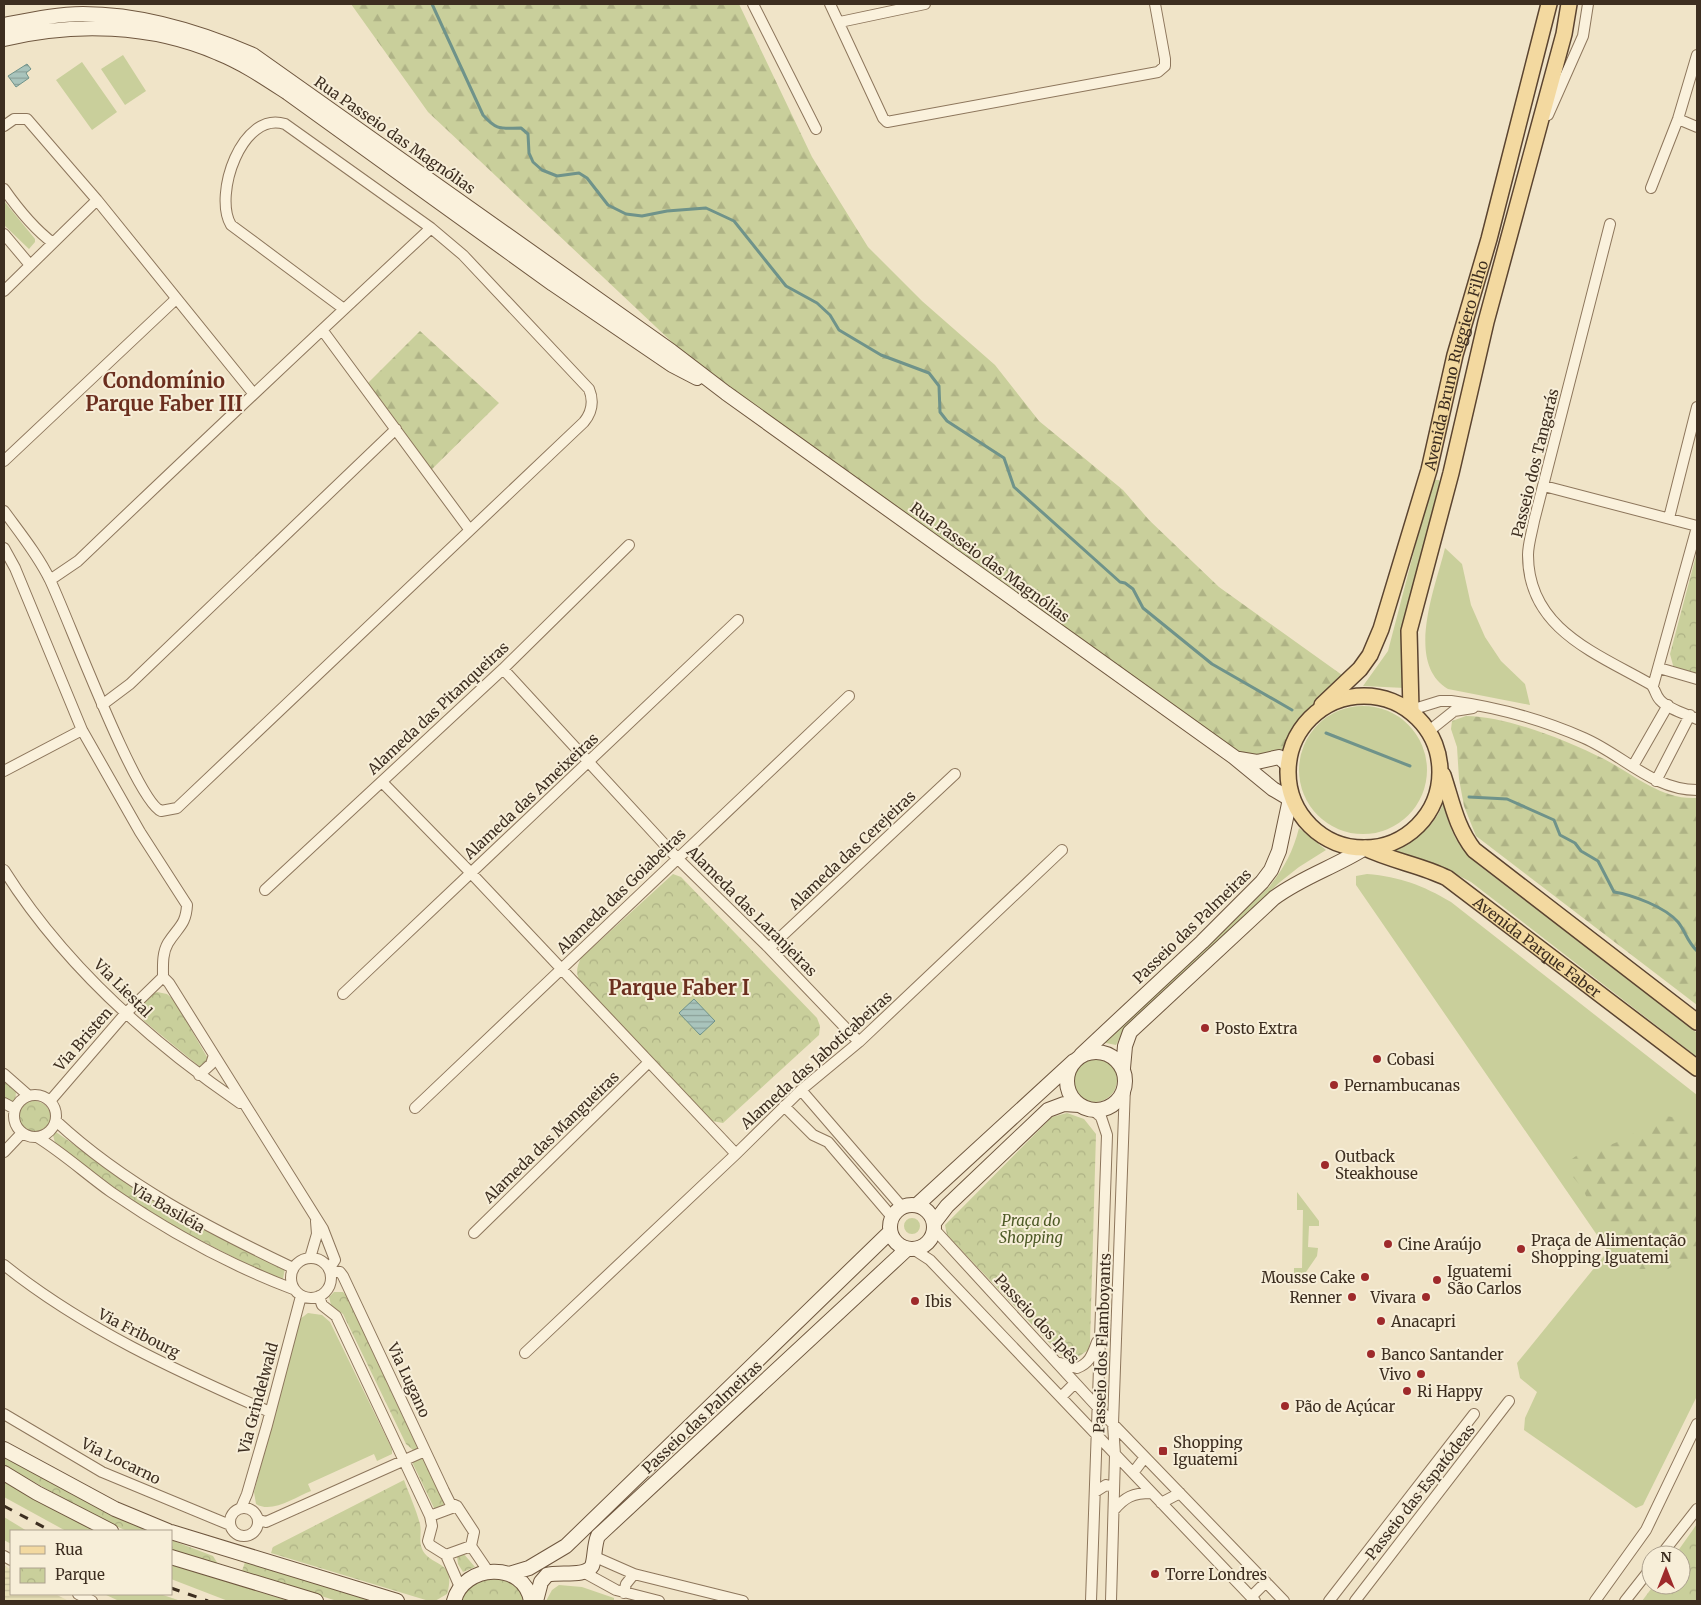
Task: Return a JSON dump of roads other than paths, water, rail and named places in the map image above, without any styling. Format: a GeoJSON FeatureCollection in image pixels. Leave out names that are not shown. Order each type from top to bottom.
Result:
{"type":"FeatureCollection","features":[{"type":"Feature","properties":{"kind":"main road","name":"Avenida Bruno Ruggiero Filho"},"geometry":{"type":"LineString","coordinates":[[1322,705],[1360,669],[1370,655],[1381,629],[1428,470],[1455,355],[1489,239],[1549,4]]}},
{"type":"Feature","properties":{"kind":"main road","name":"Avenida Bruno Ruggiero Filho"},"geometry":{"type":"LineString","coordinates":[[1411,710],[1409,631],[1451,474],[1486,322],[1564,34],[1569,4]]}},
{"type":"Feature","properties":{"kind":"main road"},"geometry":{"type":"LineString","coordinates":[[1428,470],[1451,474]]}},
{"type":"Feature","properties":{"kind":"main road"},"geometry":{"type":"LineString","coordinates":[[1441,771],[1437,797],[1424,820],[1404,838],[1392,844],[1365,848],[1345,846],[1324,836],[1306,821],[1290,799],[1288,765],[1293,745],[1300,731],[1322,705],[1345,698],[1364,696],[1382,698],[1411,710],[1429,731],[1438,750],[1441,771],[1456,820],[1463,836],[1474,850],[1697,1022]]}},
{"type":"Feature","properties":{"kind":"main road","name":"Avenida Parque Faber"},"geometry":{"type":"LineString","coordinates":[[1365,848],[1384,858],[1435,872],[1447,878],[1697,1068]]}},
{"type":"Feature","properties":{"kind":"street"},"geometry":{"type":"LineString","coordinates":[[753,4],[816,130]]}},
{"type":"Feature","properties":{"kind":"street"},"geometry":{"type":"LineString","coordinates":[[830,4],[883,118],[887,122],[1158,72],[1164,66],[1165,60],[1154,4]]}},
{"type":"Feature","properties":{"kind":"street"},"geometry":{"type":"LineString","coordinates":[[840,22],[925,4]]}},
{"type":"Feature","properties":{"kind":"street","name":"Avenida Bruno Ruggiero Filho"},"geometry":{"type":"LineString","coordinates":[[1536,141],[1583,36],[1588,4]]}},
{"type":"Feature","properties":{"kind":"street","name":"Rua Passeio das Magnólias"},"geometry":{"type":"LineString","coordinates":[[4,25],[84,14],[140,19],[198,34],[254,55],[664,345],[726,393],[1234,757],[1273,789],[1290,799]]}},
{"type":"Feature","properties":{"kind":"street","name":"Rua Passeio das Magnólias"},"geometry":{"type":"LineString","coordinates":[[4,39],[60,28],[140,33],[168,37],[197,45],[250,68],[288,93],[553,284],[672,365],[726,393]]}},
{"type":"Feature","properties":{"kind":"street"},"geometry":{"type":"LineString","coordinates":[[1651,188],[1678,119],[1697,55]]}},
{"type":"Feature","properties":{"kind":"street"},"geometry":{"type":"LineString","coordinates":[[4,126],[14,119],[27,119],[97,200],[253,393]]}},
{"type":"Feature","properties":{"kind":"street"},"geometry":{"type":"LineString","coordinates":[[1678,119],[1697,127]]}},
{"type":"Feature","properties":{"kind":"street"},"geometry":{"type":"LineString","coordinates":[[4,511],[34,551],[50,580],[102,705],[151,803],[161,812],[176,808],[584,422],[591,411],[592,398],[589,389],[463,255],[430,228],[285,124],[272,122],[259,128],[234,156],[225,202],[228,220],[230,225],[344,309]]}},
{"type":"Feature","properties":{"kind":"street"},"geometry":{"type":"LineString","coordinates":[[4,189],[40,234],[53,243]]}},
{"type":"Feature","properties":{"kind":"street"},"geometry":{"type":"LineString","coordinates":[[4,291],[97,200]]}},
{"type":"Feature","properties":{"kind":"street","name":"Passeio dos Tangarás"},"geometry":{"type":"LineString","coordinates":[[1610,224],[1534,521],[1528,555],[1533,587],[1544,612],[1578,643],[1653,686],[1660,700],[1694,717]]}},
{"type":"Feature","properties":{"kind":"street"},"geometry":{"type":"LineString","coordinates":[[50,580],[78,562],[253,393],[323,331],[430,228]]}},
{"type":"Feature","properties":{"kind":"street"},"geometry":{"type":"LineString","coordinates":[[4,234],[30,265]]}},
{"type":"Feature","properties":{"kind":"street"},"geometry":{"type":"LineString","coordinates":[[4,461],[176,300]]}},
{"type":"Feature","properties":{"kind":"street"},"geometry":{"type":"LineString","coordinates":[[323,331],[469,529]]}},
{"type":"Feature","properties":{"kind":"street"},"geometry":{"type":"LineString","coordinates":[[1669,518],[1697,408]]}},
{"type":"Feature","properties":{"kind":"street"},"geometry":{"type":"LineString","coordinates":[[102,705],[130,684],[396,429]]}},
{"type":"Feature","properties":{"kind":"street"},"geometry":{"type":"LineString","coordinates":[[1544,486],[1697,526],[1653,686]]}},
{"type":"Feature","properties":{"kind":"street","name":"Alameda das Pitanqueiras"},"geometry":{"type":"LineString","coordinates":[[264,890],[503,669],[629,545]]}},
{"type":"Feature","properties":{"kind":"street"},"geometry":{"type":"LineString","coordinates":[[4,548],[15,568],[82,730],[145,840],[188,906],[187,919],[167,944],[164,954],[163,977],[170,983],[243,1105],[328,1239],[336,1260],[330,1270]]}},
{"type":"Feature","properties":{"kind":"street","name":"Alameda das Ameixeiras"},"geometry":{"type":"LineString","coordinates":[[343,994],[738,620]]}},
{"type":"Feature","properties":{"kind":"street"},"geometry":{"type":"LineString","coordinates":[[1659,668],[1697,679]]}},
{"type":"Feature","properties":{"kind":"street","name":"Alameda das Laranjeiras"},"geometry":{"type":"LineString","coordinates":[[503,669],[677,858],[770,948],[859,1042]]}},
{"type":"Feature","properties":{"kind":"street","name":"Alameda das Goiabeiras"},"geometry":{"type":"LineString","coordinates":[[415,1108],[849,696]]}},
{"type":"Feature","properties":{"kind":"street"},"geometry":{"type":"LineString","coordinates":[[1411,710],[1440,701],[1530,718],[1586,738],[1656,781],[1676,788],[1697,790]]}},
{"type":"Feature","properties":{"kind":"street"},"geometry":{"type":"LineString","coordinates":[[1633,766],[1668,705]]}},
{"type":"Feature","properties":{"kind":"street"},"geometry":{"type":"LineString","coordinates":[[1429,731],[1454,711],[1478,707]]}},
{"type":"Feature","properties":{"kind":"street"},"geometry":{"type":"LineString","coordinates":[[1656,781],[1694,717]]}},
{"type":"Feature","properties":{"kind":"street"},"geometry":{"type":"LineString","coordinates":[[4,771],[82,730]]}},
{"type":"Feature","properties":{"kind":"street","name":"Rua Passeio das Magnólias"},"geometry":{"type":"LineString","coordinates":[[1234,757],[1257,762],[1279,757],[1288,765]]}},
{"type":"Feature","properties":{"kind":"street","name":"Alameda das Cerejeiras"},"geometry":{"type":"LineString","coordinates":[[770,948],[955,774]]}},
{"type":"Feature","properties":{"kind":"street"},"geometry":{"type":"LineString","coordinates":[[382,782],[471,873],[736,1154]]}},
{"type":"Feature","properties":{"kind":"street","name":"Passeio das Palmeiras"},"geometry":{"type":"LineString","coordinates":[[917,1206],[1202,942],[1262,882],[1271,870],[1279,851],[1290,799]]}},
{"type":"Feature","properties":{"kind":"street"},"geometry":{"type":"LineString","coordinates":[[910,1249],[919,1248],[930,1241],[934,1226],[947,1206],[1048,1110],[1064,1104],[1079,1105],[1093,1110],[1108,1108],[1116,1102],[1125,1086],[1123,1068],[1125,1046],[1130,1032],[1274,898],[1294,883],[1350,858],[1365,848]]}},
{"type":"Feature","properties":{"kind":"street","name":"Alameda das Jaboticabeiras"},"geometry":{"type":"LineString","coordinates":[[525,1353],[736,1154],[800,1090],[859,1042],[1062,850]]}},
{"type":"Feature","properties":{"kind":"street","name":"Via Liestal"},"geometry":{"type":"LineString","coordinates":[[4,870],[57,941],[125,1014],[200,1075],[243,1105]]}},
{"type":"Feature","properties":{"kind":"street","name":"Via Bristen"},"geometry":{"type":"LineString","coordinates":[[50,1101],[125,1014],[163,977]]}},
{"type":"Feature","properties":{"kind":"street"},"geometry":{"type":"LineString","coordinates":[[1079,1105],[1070,1094],[1066,1079],[1068,1070],[1078,1058],[1101,1052],[1110,1055],[1123,1068]]}},
{"type":"Feature","properties":{"kind":"street"},"geometry":{"type":"LineString","coordinates":[[200,1075],[211,1064],[214,1055]]}},
{"type":"Feature","properties":{"kind":"street","name":"Alameda das Mangueiras"},"geometry":{"type":"LineString","coordinates":[[474,1233],[649,1062]]}},
{"type":"Feature","properties":{"kind":"street"},"geometry":{"type":"LineString","coordinates":[[4,1074],[29,1096]]}},
{"type":"Feature","properties":{"kind":"street","name":"Passeio dos Flamboyants"},"geometry":{"type":"LineString","coordinates":[[1111,1601],[1115,1455],[1113,1424],[1125,1086]]}},
{"type":"Feature","properties":{"kind":"street"},"geometry":{"type":"LineString","coordinates":[[800,1090],[902,1207]]}},
{"type":"Feature","properties":{"kind":"street"},"geometry":{"type":"LineString","coordinates":[[44,1096],[50,1101],[56,1112],[56,1121],[48,1133],[37,1137],[22,1133],[15,1122],[15,1109],[23,1098],[44,1096]]}},
{"type":"Feature","properties":{"kind":"street"},"geometry":{"type":"LineString","coordinates":[[4,1103],[15,1109]]}},
{"type":"Feature","properties":{"kind":"street"},"geometry":{"type":"LineString","coordinates":[[784,1106],[812,1134],[828,1142],[892,1217]]}},
{"type":"Feature","properties":{"kind":"street","name":"Passeio dos Flamboyants"},"geometry":{"type":"LineString","coordinates":[[1091,1601],[1107,1136],[1101,1117],[1093,1110]]}},
{"type":"Feature","properties":{"kind":"street","name":"Via Basiléia"},"geometry":{"type":"LineString","coordinates":[[56,1121],[107,1164],[160,1198],[242,1244],[293,1268]]}},
{"type":"Feature","properties":{"kind":"street"},"geometry":{"type":"LineString","coordinates":[[828,1142],[838,1132]]}},
{"type":"Feature","properties":{"kind":"street"},"geometry":{"type":"LineString","coordinates":[[4,1152],[22,1133]]}},
{"type":"Feature","properties":{"kind":"street","name":"Via Basiléia"},"geometry":{"type":"LineString","coordinates":[[37,1137],[112,1193],[151,1217],[241,1266],[293,1289]]}},
{"type":"Feature","properties":{"kind":"street"},"geometry":{"type":"LineString","coordinates":[[934,1226],[928,1212],[917,1206],[902,1207],[892,1217],[890,1232],[896,1243],[930,1260],[1253,1599],[1266,1582]]}},
{"type":"Feature","properties":{"kind":"street"},"geometry":{"type":"LineString","coordinates":[[310,1258],[317,1234],[316,1220]]}},
{"type":"Feature","properties":{"kind":"street","name":"Passeio dos Ipês"},"geometry":{"type":"LineString","coordinates":[[934,1226],[1113,1424],[1284,1601]]}},
{"type":"Feature","properties":{"kind":"street","name":"Passeio das Palmeiras"},"geometry":{"type":"LineString","coordinates":[[509,1574],[536,1565],[566,1546],[890,1232]]}},
{"type":"Feature","properties":{"kind":"street","name":"Passeio das Palmeiras"},"geometry":{"type":"LineString","coordinates":[[585,1573],[592,1566],[598,1536],[910,1249]]}},
{"type":"Feature","properties":{"kind":"street"},"geometry":{"type":"LineString","coordinates":[[310,1258],[321,1260],[330,1270],[331,1279],[328,1290],[319,1296],[307,1298],[301,1296],[293,1289],[290,1280],[293,1268],[303,1259],[310,1258]]}},
{"type":"Feature","properties":{"kind":"street","name":"Via Fribourg"},"geometry":{"type":"LineString","coordinates":[[4,1265],[94,1327],[146,1355],[270,1412]]}},
{"type":"Feature","properties":{"kind":"street","name":"Via Lugano"},"geometry":{"type":"LineString","coordinates":[[330,1270],[340,1272],[343,1276],[450,1503],[457,1506],[474,1532],[471,1546],[488,1571]]}},
{"type":"Feature","properties":{"kind":"street","name":"Via Grindelwald"},"geometry":{"type":"LineString","coordinates":[[241,1508],[247,1494],[301,1296]]}},
{"type":"Feature","properties":{"kind":"street"},"geometry":{"type":"LineString","coordinates":[[319,1296],[322,1305],[336,1316],[430,1516],[432,1526],[428,1541],[430,1545],[446,1555],[460,1587]]}},
{"type":"Feature","properties":{"kind":"street"},"geometry":{"type":"LineString","coordinates":[[1054,1360],[1066,1366],[1077,1368],[1086,1364],[1091,1358],[1100,1334]]}},
{"type":"Feature","properties":{"kind":"street"},"geometry":{"type":"LineString","coordinates":[[1098,1382],[1106,1387],[1115,1383]]}},
{"type":"Feature","properties":{"kind":"street"},"geometry":{"type":"LineString","coordinates":[[1061,1398],[1075,1383]]}},
{"type":"Feature","properties":{"kind":"street","name":"Passeio das Espatódeas"},"geometry":{"type":"LineString","coordinates":[[1355,1601],[1509,1401]]}},
{"type":"Feature","properties":{"kind":"street","name":"Via Locarno"},"geometry":{"type":"LineString","coordinates":[[4,1414],[102,1472],[230,1525]]}},
{"type":"Feature","properties":{"kind":"street","name":"Passeio das Espatódeas"},"geometry":{"type":"LineString","coordinates":[[1329,1601],[1474,1414]]}},
{"type":"Feature","properties":{"kind":"street"},"geometry":{"type":"LineString","coordinates":[[1595,1601],[1646,1530],[1697,1424]]}},
{"type":"Feature","properties":{"kind":"street"},"geometry":{"type":"LineString","coordinates":[[1686,1446],[1697,1442]]}},
{"type":"Feature","properties":{"kind":"street"},"geometry":{"type":"LineString","coordinates":[[4,1449],[106,1505],[165,1530]]}},
{"type":"Feature","properties":{"kind":"street"},"geometry":{"type":"LineString","coordinates":[[259,1520],[255,1530],[248,1535],[239,1535],[230,1525],[233,1512],[241,1508],[253,1510],[259,1520],[266,1522],[425,1451]]}},
{"type":"Feature","properties":{"kind":"street"},"geometry":{"type":"LineString","coordinates":[[1133,1474],[1146,1457]]}},
{"type":"Feature","properties":{"kind":"street"},"geometry":{"type":"LineString","coordinates":[[4,1473],[37,1493],[109,1530]]}},
{"type":"Feature","properties":{"kind":"street"},"geometry":{"type":"LineString","coordinates":[[1094,1492],[1106,1485],[1114,1486]]}},
{"type":"Feature","properties":{"kind":"street"},"geometry":{"type":"LineString","coordinates":[[1114,1510],[1124,1499],[1133,1494],[1151,1493]]}},
{"type":"Feature","properties":{"kind":"street"},"geometry":{"type":"LineString","coordinates":[[1161,1503],[1180,1493]]}},
{"type":"Feature","properties":{"kind":"street"},"geometry":{"type":"LineString","coordinates":[[430,1516],[457,1506]]}},
{"type":"Feature","properties":{"kind":"street"},"geometry":{"type":"LineString","coordinates":[[1669,1545],[1697,1509]]}},
{"type":"Feature","properties":{"kind":"street"},"geometry":{"type":"LineString","coordinates":[[172,1533],[237,1554],[398,1601]]}},
{"type":"Feature","properties":{"kind":"street"},"geometry":{"type":"LineString","coordinates":[[566,1546],[580,1543],[634,1574],[743,1601]]}},
{"type":"Feature","properties":{"kind":"street"},"geometry":{"type":"LineString","coordinates":[[446,1555],[471,1546]]}},
{"type":"Feature","properties":{"kind":"street"},"geometry":{"type":"LineString","coordinates":[[229,1575],[237,1554]]}},
{"type":"Feature","properties":{"kind":"street"},"geometry":{"type":"LineString","coordinates":[[172,1557],[316,1601]]}},
{"type":"Feature","properties":{"kind":"street"},"geometry":{"type":"LineString","coordinates":[[454,1601],[460,1587],[474,1575],[488,1571],[509,1574],[526,1589],[530,1601]]}},
{"type":"Feature","properties":{"kind":"street"},"geometry":{"type":"LineString","coordinates":[[536,1601],[541,1582],[547,1575],[585,1573],[624,1593],[659,1601]]}},
{"type":"Feature","properties":{"kind":"street"},"geometry":{"type":"LineString","coordinates":[[624,1593],[626,1584],[634,1574]]}},
{"type":"Feature","properties":{"kind":"street"},"geometry":{"type":"LineString","coordinates":[[1625,1601],[1641,1581]]}},
{"type":"Feature","properties":{"kind":"street"},"geometry":{"type":"LineString","coordinates":[[80,1595],[92,1601]]}},
{"type":"Feature","properties":{"kind":"water"},"geometry":{"type":"Polygon","coordinates":[[[27,64],[31,69],[26,73],[29,78],[16,87],[8,76],[27,64]]]}},
{"type":"Feature","properties":{"kind":"water"},"geometry":{"type":"Polygon","coordinates":[[[694,999],[715,1021],[700,1035],[679,1013],[694,999]]]}},
{"type":"Feature","properties":{"kind":"waterway"},"geometry":{"type":"LineString","coordinates":[[432,4],[483,115],[492,124],[500,128],[521,128],[528,134],[529,153],[533,162],[542,170],[557,176],[579,173],[587,178],[608,205],[626,214],[642,216],[667,211],[706,208],[734,221],[786,286],[817,303],[830,315],[839,330],[881,355],[929,373],[939,386],[940,412],[947,421],[1004,458],[1014,487],[1120,582],[1133,589],[1143,608],[1212,664],[1292,710]]}},
{"type":"Feature","properties":{"kind":"waterway"},"geometry":{"type":"LineString","coordinates":[[1326,733],[1410,766]]}},
{"type":"Feature","properties":{"kind":"waterway"},"geometry":{"type":"LineString","coordinates":[[1469,797],[1507,799],[1554,820],[1560,835],[1575,843],[1581,851],[1598,861],[1614,892],[1639,899],[1665,911],[1678,922],[1697,951]]}},
{"type":"Feature","properties":{"kind":"railway"},"geometry":{"type":"LineString","coordinates":[[4,1506],[49,1530]]}},
{"type":"Feature","properties":{"kind":"railway"},"geometry":{"type":"LineString","coordinates":[[172,1588],[208,1601]]}},
{"type":"Feature","properties":{"kind":"place","name":"Posto Extra"},"geometry":{"type":"Point","coordinates":[1205,1028]}},
{"type":"Feature","properties":{"kind":"place","name":"Cobasi"},"geometry":{"type":"Point","coordinates":[1377,1059]}},
{"type":"Feature","properties":{"kind":"place","name":"Pernambucanas"},"geometry":{"type":"Point","coordinates":[1334,1085]}},
{"type":"Feature","properties":{"kind":"place","name":"Outback Steakhouse"},"geometry":{"type":"Point","coordinates":[1325,1165]}},
{"type":"Feature","properties":{"kind":"place","name":"Cine Araújo"},"geometry":{"type":"Point","coordinates":[1388,1244]}},
{"type":"Feature","properties":{"kind":"place","name":"Praça de Alimentação Shopping Iguatemi"},"geometry":{"type":"Point","coordinates":[1521,1249]}},
{"type":"Feature","properties":{"kind":"place","name":"Mousse Cake"},"geometry":{"type":"Point","coordinates":[1365,1277]}},
{"type":"Feature","properties":{"kind":"place","name":"Iguatemi São Carlos"},"geometry":{"type":"Point","coordinates":[1437,1280]}},
{"type":"Feature","properties":{"kind":"place","name":"Renner"},"geometry":{"type":"Point","coordinates":[1352,1297]}},
{"type":"Feature","properties":{"kind":"place","name":"Vivara"},"geometry":{"type":"Point","coordinates":[1426,1297]}},
{"type":"Feature","properties":{"kind":"place","name":"Ibis"},"geometry":{"type":"Point","coordinates":[915,1301]}},
{"type":"Feature","properties":{"kind":"place","name":"Anacapri"},"geometry":{"type":"Point","coordinates":[1381,1321]}},
{"type":"Feature","properties":{"kind":"place","name":"Banco Santander"},"geometry":{"type":"Point","coordinates":[1371,1354]}},
{"type":"Feature","properties":{"kind":"place","name":"Vivo"},"geometry":{"type":"Point","coordinates":[1421,1374]}},
{"type":"Feature","properties":{"kind":"place","name":"Ri Happy"},"geometry":{"type":"Point","coordinates":[1407,1391]}},
{"type":"Feature","properties":{"kind":"place","name":"Pão de Açúcar"},"geometry":{"type":"Point","coordinates":[1285,1406]}},
{"type":"Feature","properties":{"kind":"place","name":"Shopping Iguatemi"},"geometry":{"type":"Point","coordinates":[1163,1451]}},
{"type":"Feature","properties":{"kind":"place","name":"Torre Londres"},"geometry":{"type":"Point","coordinates":[1155,1574]}},
{"type":"Feature","properties":{"kind":"district","name":"Condomínio Parque Faber III"},"geometry":{"type":"Point","coordinates":[164,392]}},
{"type":"Feature","properties":{"kind":"district","name":"Parque Faber I"},"geometry":{"type":"Point","coordinates":[679,987]}},
{"type":"Feature","properties":{"kind":"park label","name":"Praça do Shopping"},"geometry":{"type":"Point","coordinates":[1031,1228]}}]}
